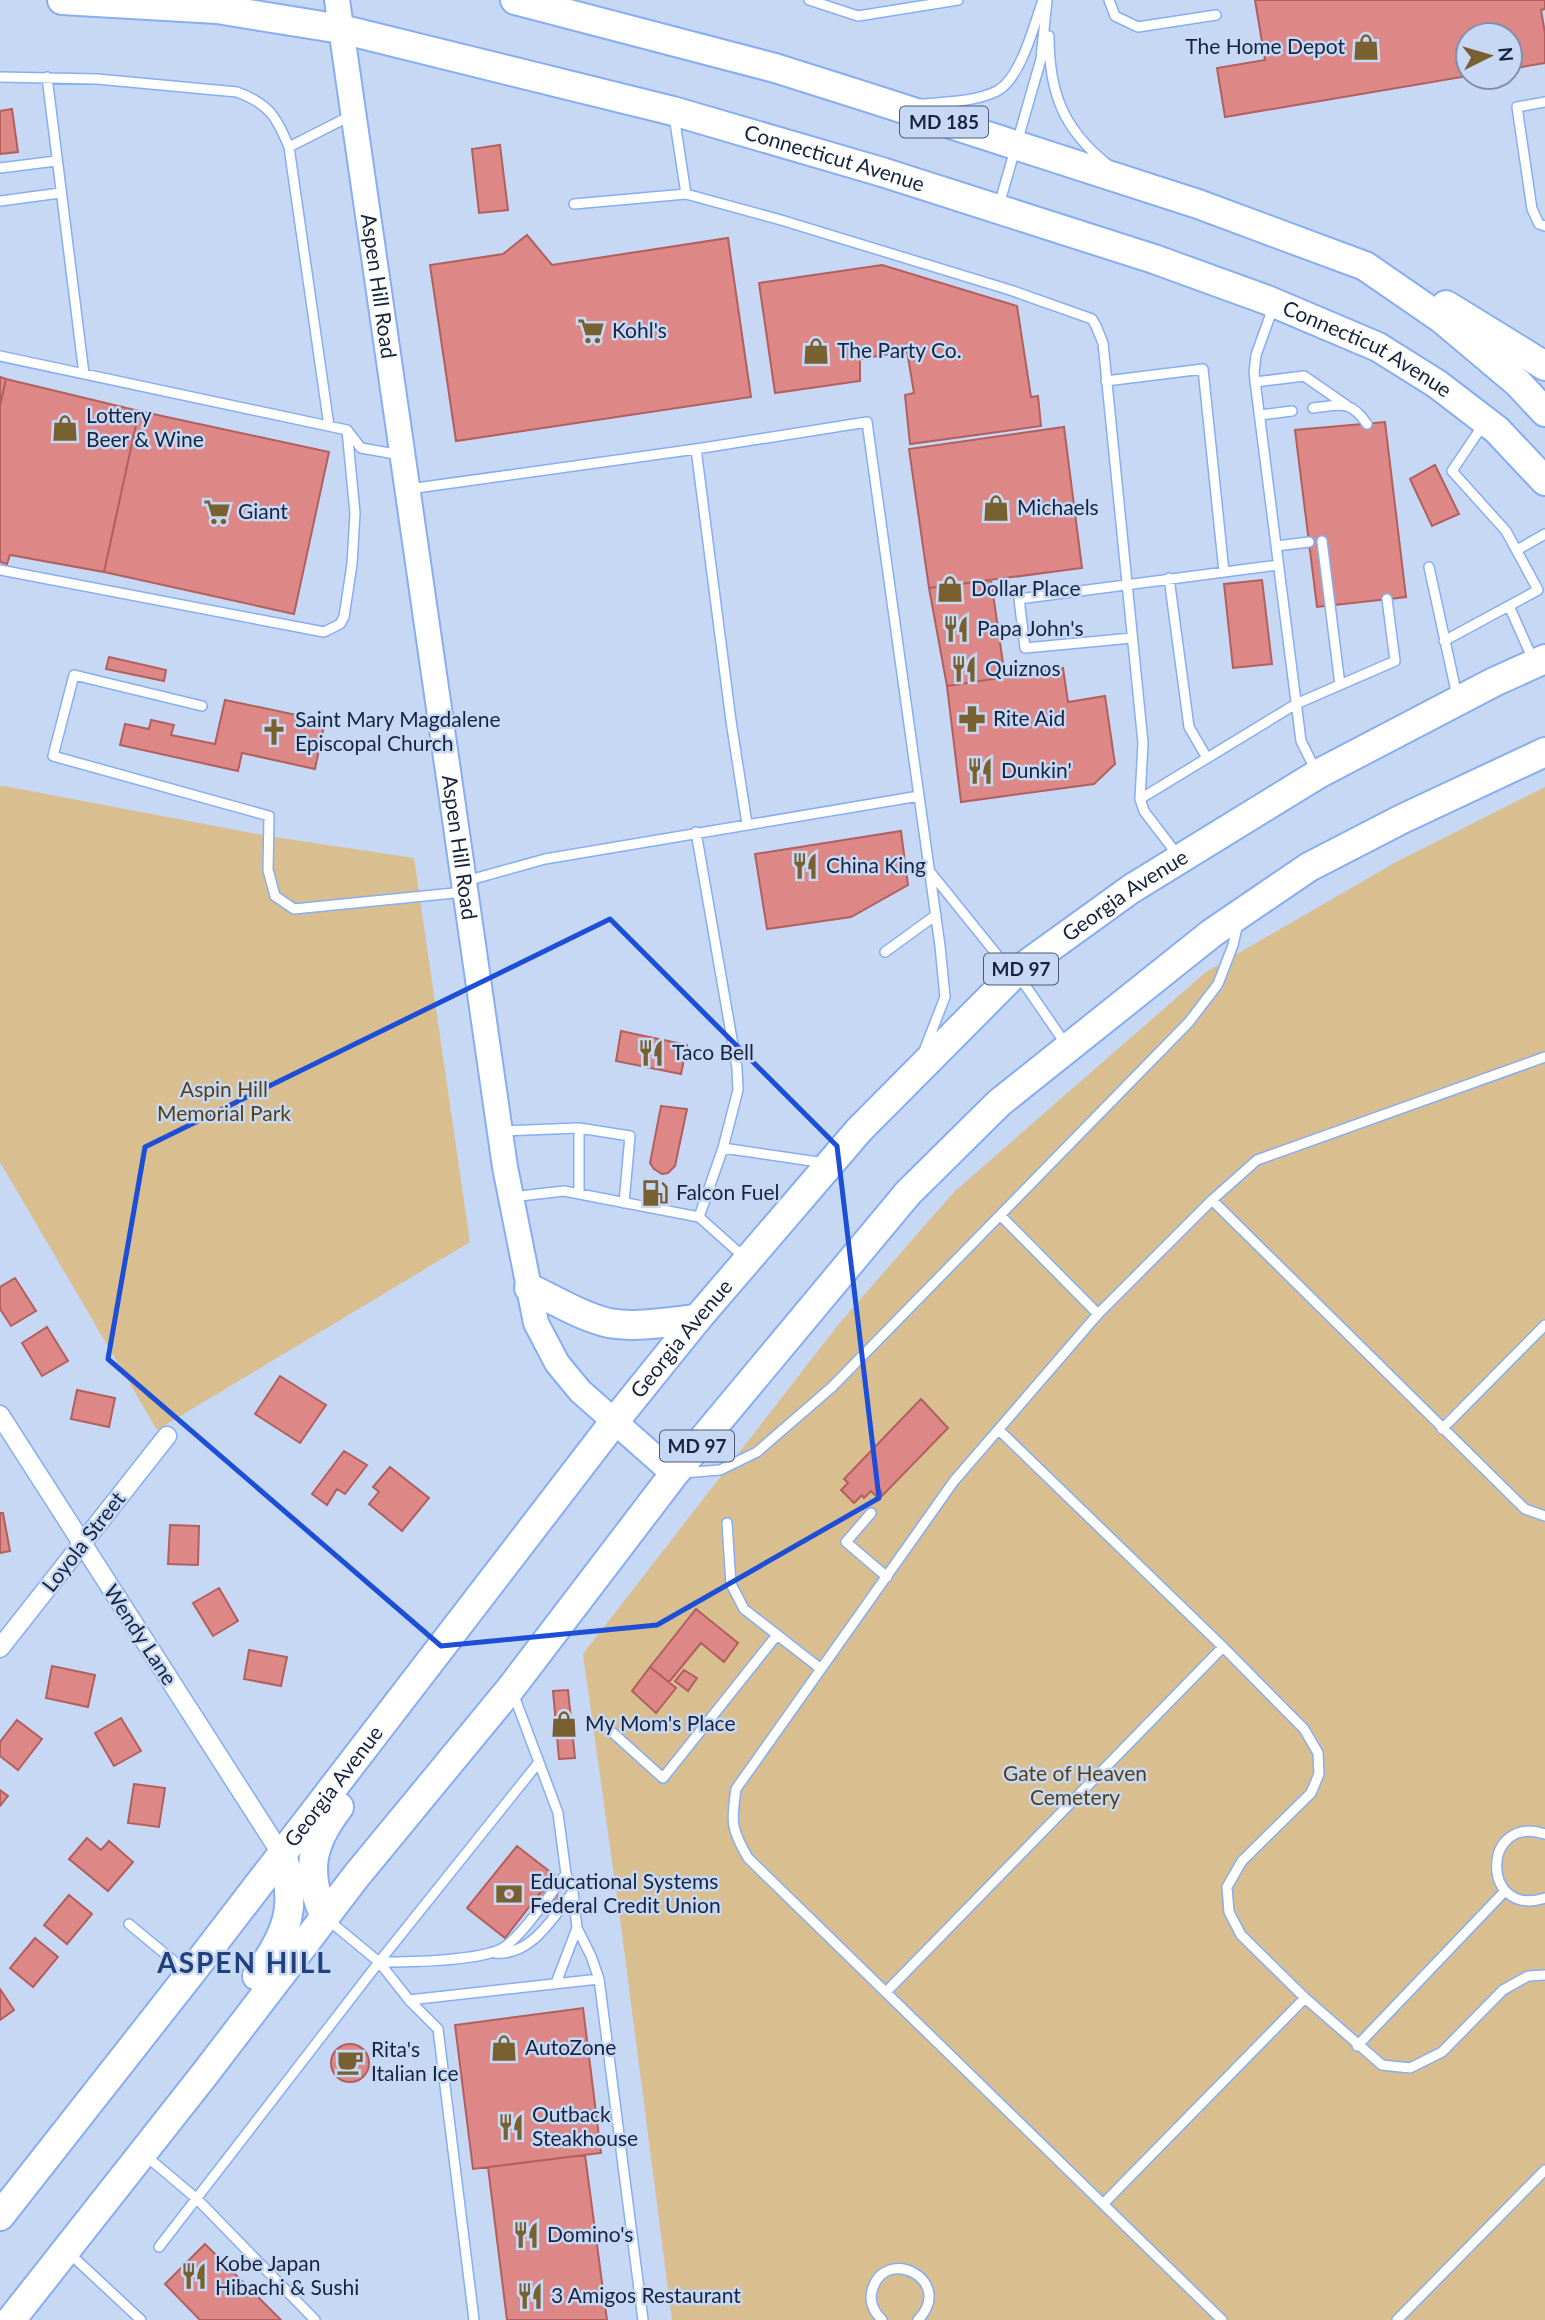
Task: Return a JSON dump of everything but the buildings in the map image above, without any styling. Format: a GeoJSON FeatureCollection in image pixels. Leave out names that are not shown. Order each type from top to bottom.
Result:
{"type":"FeatureCollection","features":[{"type":"Feature","properties":{"kind":"main road","name":"Connecticut Avenue"},"geometry":{"type":"LineString","coordinates":[[62,0],[217,9],[341,29],[673,111],[998,208],[1154,259],[1275,303],[1378,347],[1437,384],[1497,430],[1545,481]]}},
{"type":"Feature","properties":{"kind":"main road","name":"MD 185"},"geometry":{"type":"LineString","coordinates":[[515,0],[775,68],[1198,204],[1365,266],[1442,319],[1518,383],[1545,412]]}},
{"type":"Feature","properties":{"kind":"main road"},"geometry":{"type":"LineString","coordinates":[[1365,266],[1438,300],[1545,366]]}},
{"type":"Feature","properties":{"kind":"main road","name":"Georgia Avenue"},"geometry":{"type":"LineString","coordinates":[[0,2216],[190,1975],[614,1422],[696,1319],[859,1130],[1016,972],[1131,889],[1318,774],[1458,701],[1540,662]]}},
{"type":"Feature","properties":{"kind":"main road","name":"MD 97"},"geometry":{"type":"LineString","coordinates":[[11,2320],[325,1917],[511,1688],[674,1474],[908,1193],[999,1104],[1212,933],[1309,867],[1402,819],[1545,752]]}},
{"type":"Feature","properties":{"kind":"main road"},"geometry":{"type":"LineString","coordinates":[[529,1288],[578,1311],[623,1325],[696,1319]]}},
{"type":"Feature","properties":{"kind":"main road"},"geometry":{"type":"LineString","coordinates":[[325,1917],[314,1894],[312,1869],[315,1847],[324,1827],[390,1739],[394,1709]]}},
{"type":"Feature","properties":{"kind":"main road"},"geometry":{"type":"LineString","coordinates":[[183,2101],[184,2075],[276,1949],[286,1928],[289,1892],[282,1855]]}},
{"type":"Feature","properties":{"kind":"street","name":"Aspen Hill Road"},"geometry":{"type":"LineString","coordinates":[[337,0],[500,1131],[536,1323],[557,1363],[580,1391],[674,1474]]}},
{"type":"Feature","properties":{"kind":"street","name":"Wendy Lane"},"geometry":{"type":"LineString","coordinates":[[0,1415],[282,1855]]}},
{"type":"Feature","properties":{"kind":"street","name":"Loyola Street"},"geometry":{"type":"LineString","coordinates":[[0,1648],[167,1436]]}},
{"type":"Feature","properties":{"kind":"lane"},"geometry":{"type":"LineString","coordinates":[[809,0],[858,16],[958,0]]}},
{"type":"Feature","properties":{"kind":"lane"},"geometry":{"type":"LineString","coordinates":[[896,106],[973,99],[998,90],[1008,83],[1046,0]]}},
{"type":"Feature","properties":{"kind":"lane"},"geometry":{"type":"LineString","coordinates":[[998,208],[1041,59],[1046,0]]}},
{"type":"Feature","properties":{"kind":"lane"},"geometry":{"type":"LineString","coordinates":[[1046,0],[1052,79],[1061,110],[1081,141],[1127,181]]}},
{"type":"Feature","properties":{"kind":"lane"},"geometry":{"type":"LineString","coordinates":[[1108,0],[1115,16],[1138,27],[1216,15]]}},
{"type":"Feature","properties":{"kind":"lane"},"geometry":{"type":"LineString","coordinates":[[0,77],[47,77],[237,92],[258,100],[270,111],[289,147],[329,426]]}},
{"type":"Feature","properties":{"kind":"lane"},"geometry":{"type":"LineString","coordinates":[[47,77],[84,374]]}},
{"type":"Feature","properties":{"kind":"lane"},"geometry":{"type":"LineString","coordinates":[[1545,102],[1517,107],[1532,209],[1539,224],[1545,226]]}},
{"type":"Feature","properties":{"kind":"lane"},"geometry":{"type":"LineString","coordinates":[[673,111],[685,194]]}},
{"type":"Feature","properties":{"kind":"lane"},"geometry":{"type":"LineString","coordinates":[[289,147],[354,114]]}},
{"type":"Feature","properties":{"kind":"lane"},"geometry":{"type":"LineString","coordinates":[[0,167],[56,161]]}},
{"type":"Feature","properties":{"kind":"lane"},"geometry":{"type":"LineString","coordinates":[[0,201],[60,193]]}},
{"type":"Feature","properties":{"kind":"lane"},"geometry":{"type":"LineString","coordinates":[[574,204],[685,194],[781,220],[1092,319],[1100,335],[1127,583],[1143,743],[1140,799],[1144,811],[1180,858]]}},
{"type":"Feature","properties":{"kind":"lane"},"geometry":{"type":"LineString","coordinates":[[1275,303],[1256,355],[1255,382],[1301,741],[1318,774]]}},
{"type":"Feature","properties":{"kind":"lane"},"geometry":{"type":"LineString","coordinates":[[0,356],[347,430],[361,448],[404,456]]}},
{"type":"Feature","properties":{"kind":"lane"},"geometry":{"type":"LineString","coordinates":[[1106,381],[1203,369],[1224,572]]}},
{"type":"Feature","properties":{"kind":"lane"},"geometry":{"type":"LineString","coordinates":[[1255,382],[1304,376],[1357,410],[1367,424]]}},
{"type":"Feature","properties":{"kind":"lane"},"geometry":{"type":"LineString","coordinates":[[1313,408],[1346,405]]}},
{"type":"Feature","properties":{"kind":"lane"},"geometry":{"type":"LineString","coordinates":[[1259,415],[1292,411]]}},
{"type":"Feature","properties":{"kind":"lane"},"geometry":{"type":"LineString","coordinates":[[1444,641],[1538,590],[1506,531],[1452,471],[1485,421]]}},
{"type":"Feature","properties":{"kind":"lane"},"geometry":{"type":"LineString","coordinates":[[407,489],[867,422],[936,915],[945,997],[914,1075]]}},
{"type":"Feature","properties":{"kind":"lane"},"geometry":{"type":"LineString","coordinates":[[0,570],[311,630],[330,631],[340,624],[344,617],[352,564],[355,513],[347,430]]}},
{"type":"Feature","properties":{"kind":"lane"},"geometry":{"type":"LineString","coordinates":[[696,449],[747,824]]}},
{"type":"Feature","properties":{"kind":"lane"},"geometry":{"type":"LineString","coordinates":[[1517,550],[1545,534]]}},
{"type":"Feature","properties":{"kind":"lane"},"geometry":{"type":"LineString","coordinates":[[1322,541],[1340,685]]}},
{"type":"Feature","properties":{"kind":"lane"},"geometry":{"type":"LineString","coordinates":[[1276,546],[1309,542]]}},
{"type":"Feature","properties":{"kind":"lane"},"geometry":{"type":"LineString","coordinates":[[1132,638],[1025,648],[1019,599],[1278,565]]}},
{"type":"Feature","properties":{"kind":"lane"},"geometry":{"type":"LineString","coordinates":[[1429,567],[1458,701]]}},
{"type":"Feature","properties":{"kind":"lane"},"geometry":{"type":"LineString","coordinates":[[1169,578],[1189,727],[1207,758]]}},
{"type":"Feature","properties":{"kind":"lane"},"geometry":{"type":"LineString","coordinates":[[1140,799],[1296,704],[1395,661],[1387,599]]}},
{"type":"Feature","properties":{"kind":"lane"},"geometry":{"type":"LineString","coordinates":[[1509,606],[1540,662]]}},
{"type":"Feature","properties":{"kind":"lane"},"geometry":{"type":"LineString","coordinates":[[202,706],[74,675],[54,756],[269,816],[268,870],[275,897],[294,909],[465,887],[545,859],[919,796]]}},
{"type":"Feature","properties":{"kind":"lane"},"geometry":{"type":"LineString","coordinates":[[696,832],[737,1068],[738,1090],[723,1147],[699,1217]]}},
{"type":"Feature","properties":{"kind":"lane"},"geometry":{"type":"LineString","coordinates":[[930,872],[1002,961],[1016,972],[1068,1048]]}},
{"type":"Feature","properties":{"kind":"lane"},"geometry":{"type":"LineString","coordinates":[[674,1474],[720,1470],[757,1452],[832,1387],[1189,1022],[1218,984],[1233,945],[1240,914]]}},
{"type":"Feature","properties":{"kind":"lane"},"geometry":{"type":"LineString","coordinates":[[885,952],[936,915]]}},
{"type":"Feature","properties":{"kind":"lane"},"geometry":{"type":"LineString","coordinates":[[1222,2320],[748,1858],[735,1835],[732,1815],[736,1789],[954,1481],[1098,1314],[1212,1200],[1257,1160],[1545,1057]]}},
{"type":"Feature","properties":{"kind":"lane"},"geometry":{"type":"LineString","coordinates":[[500,1131],[579,1128],[629,1136],[624,1203]]}},
{"type":"Feature","properties":{"kind":"lane"},"geometry":{"type":"LineString","coordinates":[[579,1128],[579,1194]]}},
{"type":"Feature","properties":{"kind":"lane"},"geometry":{"type":"LineString","coordinates":[[723,1147],[830,1164]]}},
{"type":"Feature","properties":{"kind":"lane"},"geometry":{"type":"LineString","coordinates":[[511,1198],[564,1191],[699,1217],[748,1260]]}},
{"type":"Feature","properties":{"kind":"lane"},"geometry":{"type":"LineString","coordinates":[[1212,1200],[1525,1509],[1545,1516]]}},
{"type":"Feature","properties":{"kind":"lane"},"geometry":{"type":"LineString","coordinates":[[1001,1216],[1098,1314]]}},
{"type":"Feature","properties":{"kind":"lane"},"geometry":{"type":"LineString","coordinates":[[1442,1429],[1545,1325]]}},
{"type":"Feature","properties":{"kind":"lane"},"geometry":{"type":"LineString","coordinates":[[999,1430],[1304,1729],[1318,1753],[1319,1774],[1311,1793],[1242,1861],[1227,1887],[1229,1912],[1241,1935],[1357,2046],[1382,2065],[1410,2068],[1442,2052],[1503,1990],[1528,1976],[1545,1975]]}},
{"type":"Feature","properties":{"kind":"lane"},"geometry":{"type":"LineString","coordinates":[[871,1513],[846,1542],[887,1577]]}},
{"type":"Feature","properties":{"kind":"lane"},"geometry":{"type":"LineString","coordinates":[[727,1524],[731,1584],[744,1609],[821,1669]]}},
{"type":"Feature","properties":{"kind":"lane"},"geometry":{"type":"LineString","coordinates":[[613,1733],[663,1778],[777,1634]]}},
{"type":"Feature","properties":{"kind":"lane"},"geometry":{"type":"LineString","coordinates":[[886,1992],[1223,1647]]}},
{"type":"Feature","properties":{"kind":"lane"},"geometry":{"type":"LineString","coordinates":[[511,1688],[558,1813],[577,1928],[599,1979],[643,2320]]}},
{"type":"Feature","properties":{"kind":"lane"},"geometry":{"type":"LineString","coordinates":[[159,2247],[379,1962],[540,1762]]}},
{"type":"Feature","properties":{"kind":"lane"},"geometry":{"type":"LineString","coordinates":[[1545,1834],[1525,1831],[1515,1835],[1499,1850],[1496,1860],[1496,1871],[1505,1891],[1525,1901],[1545,1898]]}},
{"type":"Feature","properties":{"kind":"lane"},"geometry":{"type":"LineString","coordinates":[[494,1952],[513,1939],[566,1874]]}},
{"type":"Feature","properties":{"kind":"lane"},"geometry":{"type":"LineString","coordinates":[[1357,2046],[1505,1891]]}},
{"type":"Feature","properties":{"kind":"lane"},"geometry":{"type":"LineString","coordinates":[[379,1962],[423,1962],[494,1952],[506,1954],[524,1948],[547,1925],[573,1892]]}},
{"type":"Feature","properties":{"kind":"lane"},"geometry":{"type":"LineString","coordinates":[[325,1917],[344,1936],[379,1962],[409,2000],[438,2029],[474,2320]]}},
{"type":"Feature","properties":{"kind":"lane"},"geometry":{"type":"LineString","coordinates":[[129,1924],[190,1975]]}},
{"type":"Feature","properties":{"kind":"lane"},"geometry":{"type":"LineString","coordinates":[[556,1983],[577,1928]]}},
{"type":"Feature","properties":{"kind":"lane"},"geometry":{"type":"LineString","coordinates":[[409,2000],[599,1979]]}},
{"type":"Feature","properties":{"kind":"lane"},"geometry":{"type":"LineString","coordinates":[[1102,2204],[1305,1998]]}},
{"type":"Feature","properties":{"kind":"lane"},"geometry":{"type":"LineString","coordinates":[[142,2153],[197,2199],[315,2320]]}},
{"type":"Feature","properties":{"kind":"lane"},"geometry":{"type":"LineString","coordinates":[[1397,2320],[1545,2170]]}},
{"type":"Feature","properties":{"kind":"lane"},"geometry":{"type":"LineString","coordinates":[[66,2250],[141,2320]]}},
{"type":"Feature","properties":{"kind":"lane"},"geometry":{"type":"LineString","coordinates":[[882,2320],[872,2306],[873,2287],[886,2272],[905,2269],[921,2277],[929,2294],[925,2312],[918,2320]]}},
{"type":"Feature","properties":{"kind":"highlighted area"},"geometry":{"type":"Polygon","coordinates":[[[610,919],[837,1146],[879,1498],[657,1625],[441,1646],[108,1359],[145,1147],[610,919]]]}},
{"type":"Feature","properties":{"kind":"green space","name":"Aspin Hill Memorial Park"},"geometry":{"type":"Polygon","coordinates":[[[0,787],[268,836],[414,858],[470,1242],[157,1430],[0,1162],[0,787]]]}},
{"type":"Feature","properties":{"kind":"green space","name":"Gate of Heaven Cemetery"},"geometry":{"type":"Polygon","coordinates":[[[1545,787],[1545,2320],[672,2320],[583,1654],[838,1325],[954,1192],[1206,972],[1396,862],[1545,787]]]}},
{"type":"Feature","properties":{"kind":"place","name":"The Home Depot"},"geometry":{"type":"Point","coordinates":[1366,47]}},
{"type":"Feature","properties":{"kind":"place","name":"Kohl's"},"geometry":{"type":"Point","coordinates":[591,331]}},
{"type":"Feature","properties":{"kind":"place","name":"The Party Co."},"geometry":{"type":"Point","coordinates":[816,351]}},
{"type":"Feature","properties":{"kind":"place","name":"Lottery Beer & Wine"},"geometry":{"type":"Point","coordinates":[65,428]}},
{"type":"Feature","properties":{"kind":"place","name":"Michaels"},"geometry":{"type":"Point","coordinates":[996,508]}},
{"type":"Feature","properties":{"kind":"place","name":"Giant"},"geometry":{"type":"Point","coordinates":[217,512]}},
{"type":"Feature","properties":{"kind":"place","name":"Dollar Place"},"geometry":{"type":"Point","coordinates":[950,589]}},
{"type":"Feature","properties":{"kind":"place","name":"Papa John's"},"geometry":{"type":"Point","coordinates":[956,629]}},
{"type":"Feature","properties":{"kind":"place","name":"Quiznos"},"geometry":{"type":"Point","coordinates":[964,669]}},
{"type":"Feature","properties":{"kind":"place","name":"Rite Aid"},"geometry":{"type":"Point","coordinates":[972,719]}},
{"type":"Feature","properties":{"kind":"place","name":"Saint Mary Magdalene Episcopal Church"},"geometry":{"type":"Point","coordinates":[274,732]}},
{"type":"Feature","properties":{"kind":"place","name":"Dunkin'"},"geometry":{"type":"Point","coordinates":[980,771]}},
{"type":"Feature","properties":{"kind":"place","name":"China King"},"geometry":{"type":"Point","coordinates":[805,866]}},
{"type":"Feature","properties":{"kind":"place","name":"Taco Bell"},"geometry":{"type":"Point","coordinates":[651,1053]}},
{"type":"Feature","properties":{"kind":"place","name":"Falcon Fuel"},"geometry":{"type":"Point","coordinates":[655,1193]}},
{"type":"Feature","properties":{"kind":"place","name":"My Mom's Place"},"geometry":{"type":"Point","coordinates":[564,1724]}},
{"type":"Feature","properties":{"kind":"place","name":"Educational Systems Federal Credit Union"},"geometry":{"type":"Point","coordinates":[509,1894]}},
{"type":"Feature","properties":{"kind":"place","name":"AutoZone"},"geometry":{"type":"Point","coordinates":[504,2048]}},
{"type":"Feature","properties":{"kind":"place","name":"Rita's Italian Ice"},"geometry":{"type":"Point","coordinates":[350,2062]}},
{"type":"Feature","properties":{"kind":"place","name":"Outback Steakhouse"},"geometry":{"type":"Point","coordinates":[511,2127]}},
{"type":"Feature","properties":{"kind":"place","name":"Domino's"},"geometry":{"type":"Point","coordinates":[526,2235]}},
{"type":"Feature","properties":{"kind":"place","name":"Kobe Japan Hibachi & Sushi"},"geometry":{"type":"Point","coordinates":[194,2276]}},
{"type":"Feature","properties":{"kind":"place","name":"3 Amigos Restaurant"},"geometry":{"type":"Point","coordinates":[530,2296]}},
{"type":"Feature","properties":{"kind":"district","name":"ASPEN HILL"},"geometry":{"type":"Point","coordinates":[245,1963]}}]}
